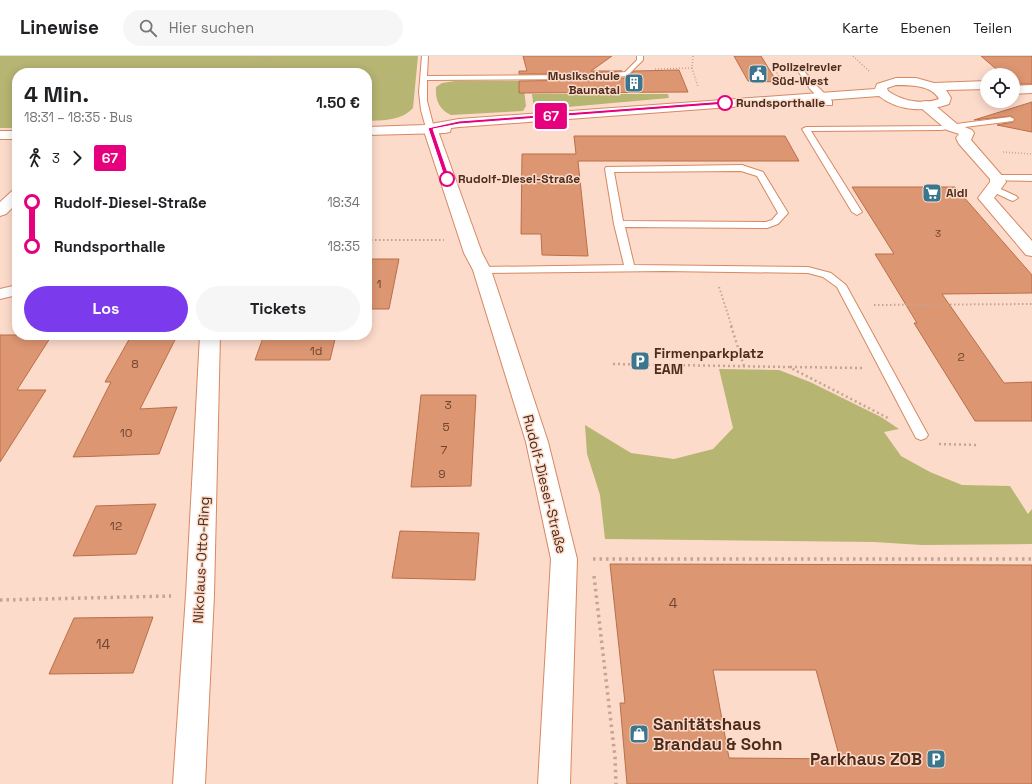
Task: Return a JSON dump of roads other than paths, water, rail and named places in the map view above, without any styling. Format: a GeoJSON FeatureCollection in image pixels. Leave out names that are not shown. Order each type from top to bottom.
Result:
{"type":"FeatureCollection","features":[{"type":"Feature","properties":{"kind":"street"},"geometry":{"type":"LineString","coordinates":[[882,92],[881,87],[895,82],[918,83],[933,87],[980,85]]}},
{"type":"Feature","properties":{"kind":"street"},"geometry":{"type":"LineString","coordinates":[[1020,84],[1032,83]]}},
{"type":"Feature","properties":{"kind":"street"},"geometry":{"type":"LineString","coordinates":[[933,87],[944,95],[980,92]]}},
{"type":"Feature","properties":{"kind":"street"},"geometry":{"type":"LineString","coordinates":[[1020,90],[1032,89]]}},
{"type":"Feature","properties":{"kind":"street"},"geometry":{"type":"LineString","coordinates":[[372,131],[430,128],[499,128],[825,100],[882,92],[895,100]]}},
{"type":"Feature","properties":{"kind":"street"},"geometry":{"type":"LineString","coordinates":[[825,100],[895,100],[911,104],[926,105],[945,101],[944,95]]}},
{"type":"Feature","properties":{"kind":"street"},"geometry":{"type":"LineString","coordinates":[[926,105],[952,127],[967,134],[963,138],[964,141],[995,183],[986,198],[1032,251]]}},
{"type":"Feature","properties":{"kind":"street","name":"Rudolf-Diesel-Straße"},"geometry":{"type":"LineString","coordinates":[[430,128],[468,239],[482,270],[537,442],[564,559],[554,784]]}},
{"type":"Feature","properties":{"kind":"street"},"geometry":{"type":"LineString","coordinates":[[0,135],[12,135]]}},
{"type":"Feature","properties":{"kind":"street"},"geometry":{"type":"LineString","coordinates":[[0,211],[12,199]]}},
{"type":"Feature","properties":{"kind":"street"},"geometry":{"type":"LineString","coordinates":[[0,294],[12,291]]}},
{"type":"Feature","properties":{"kind":"street","name":"Nikolaus-Otto-Ring"},"geometry":{"type":"LineString","coordinates":[[189,784],[200,595],[210,340]]}},
{"type":"Feature","properties":{"kind":"lane"},"geometry":{"type":"LineString","coordinates":[[425,56],[423,76],[424,106],[430,128]]}},
{"type":"Feature","properties":{"kind":"lane"},"geometry":{"type":"LineString","coordinates":[[423,76],[583,77],[627,74],[640,60],[640,56]]}},
{"type":"Feature","properties":{"kind":"lane"},"geometry":{"type":"LineString","coordinates":[[802,71],[825,100]]}},
{"type":"Feature","properties":{"kind":"lane"},"geometry":{"type":"LineString","coordinates":[[857,212],[806,129],[952,127],[1010,119]]}},
{"type":"Feature","properties":{"kind":"lane"},"geometry":{"type":"LineString","coordinates":[[619,224],[767,225],[775,222],[783,213],[760,174],[753,170],[742,168],[613,168],[608,172],[619,224],[630,268]]}},
{"type":"Feature","properties":{"kind":"lane"},"geometry":{"type":"LineString","coordinates":[[995,183],[1032,178]]}},
{"type":"Feature","properties":{"kind":"lane"},"geometry":{"type":"LineString","coordinates":[[995,183],[1014,198]]}},
{"type":"Feature","properties":{"kind":"lane"},"geometry":{"type":"LineString","coordinates":[[482,270],[630,268],[808,270],[827,275],[841,285],[921,435]]}},
{"type":"Feature","properties":{"kind":"place","name":"Polizeirevier Süd-West"},"geometry":{"type":"Point","coordinates":[758,74]}},
{"type":"Feature","properties":{"kind":"place","name":"Musikschule Baunatal"},"geometry":{"type":"Point","coordinates":[634,83]}},
{"type":"Feature","properties":{"kind":"place","name":"Rundsporthalle"},"geometry":{"type":"Point","coordinates":[725,103]}},
{"type":"Feature","properties":{"kind":"place","name":"Rudolf-Diesel-Straße"},"geometry":{"type":"Point","coordinates":[447,179]}},
{"type":"Feature","properties":{"kind":"place","name":"Aldi"},"geometry":{"type":"Point","coordinates":[932,193]}},
{"type":"Feature","properties":{"kind":"place","name":"Firmenparkplatz EAM"},"geometry":{"type":"Point","coordinates":[640,361]}},
{"type":"Feature","properties":{"kind":"place","name":"Sanitätshaus Brandau & Sohn"},"geometry":{"type":"Point","coordinates":[639,734]}},
{"type":"Feature","properties":{"kind":"place","name":"Parkhaus ZOB"},"geometry":{"type":"Point","coordinates":[936,759]}}]}
